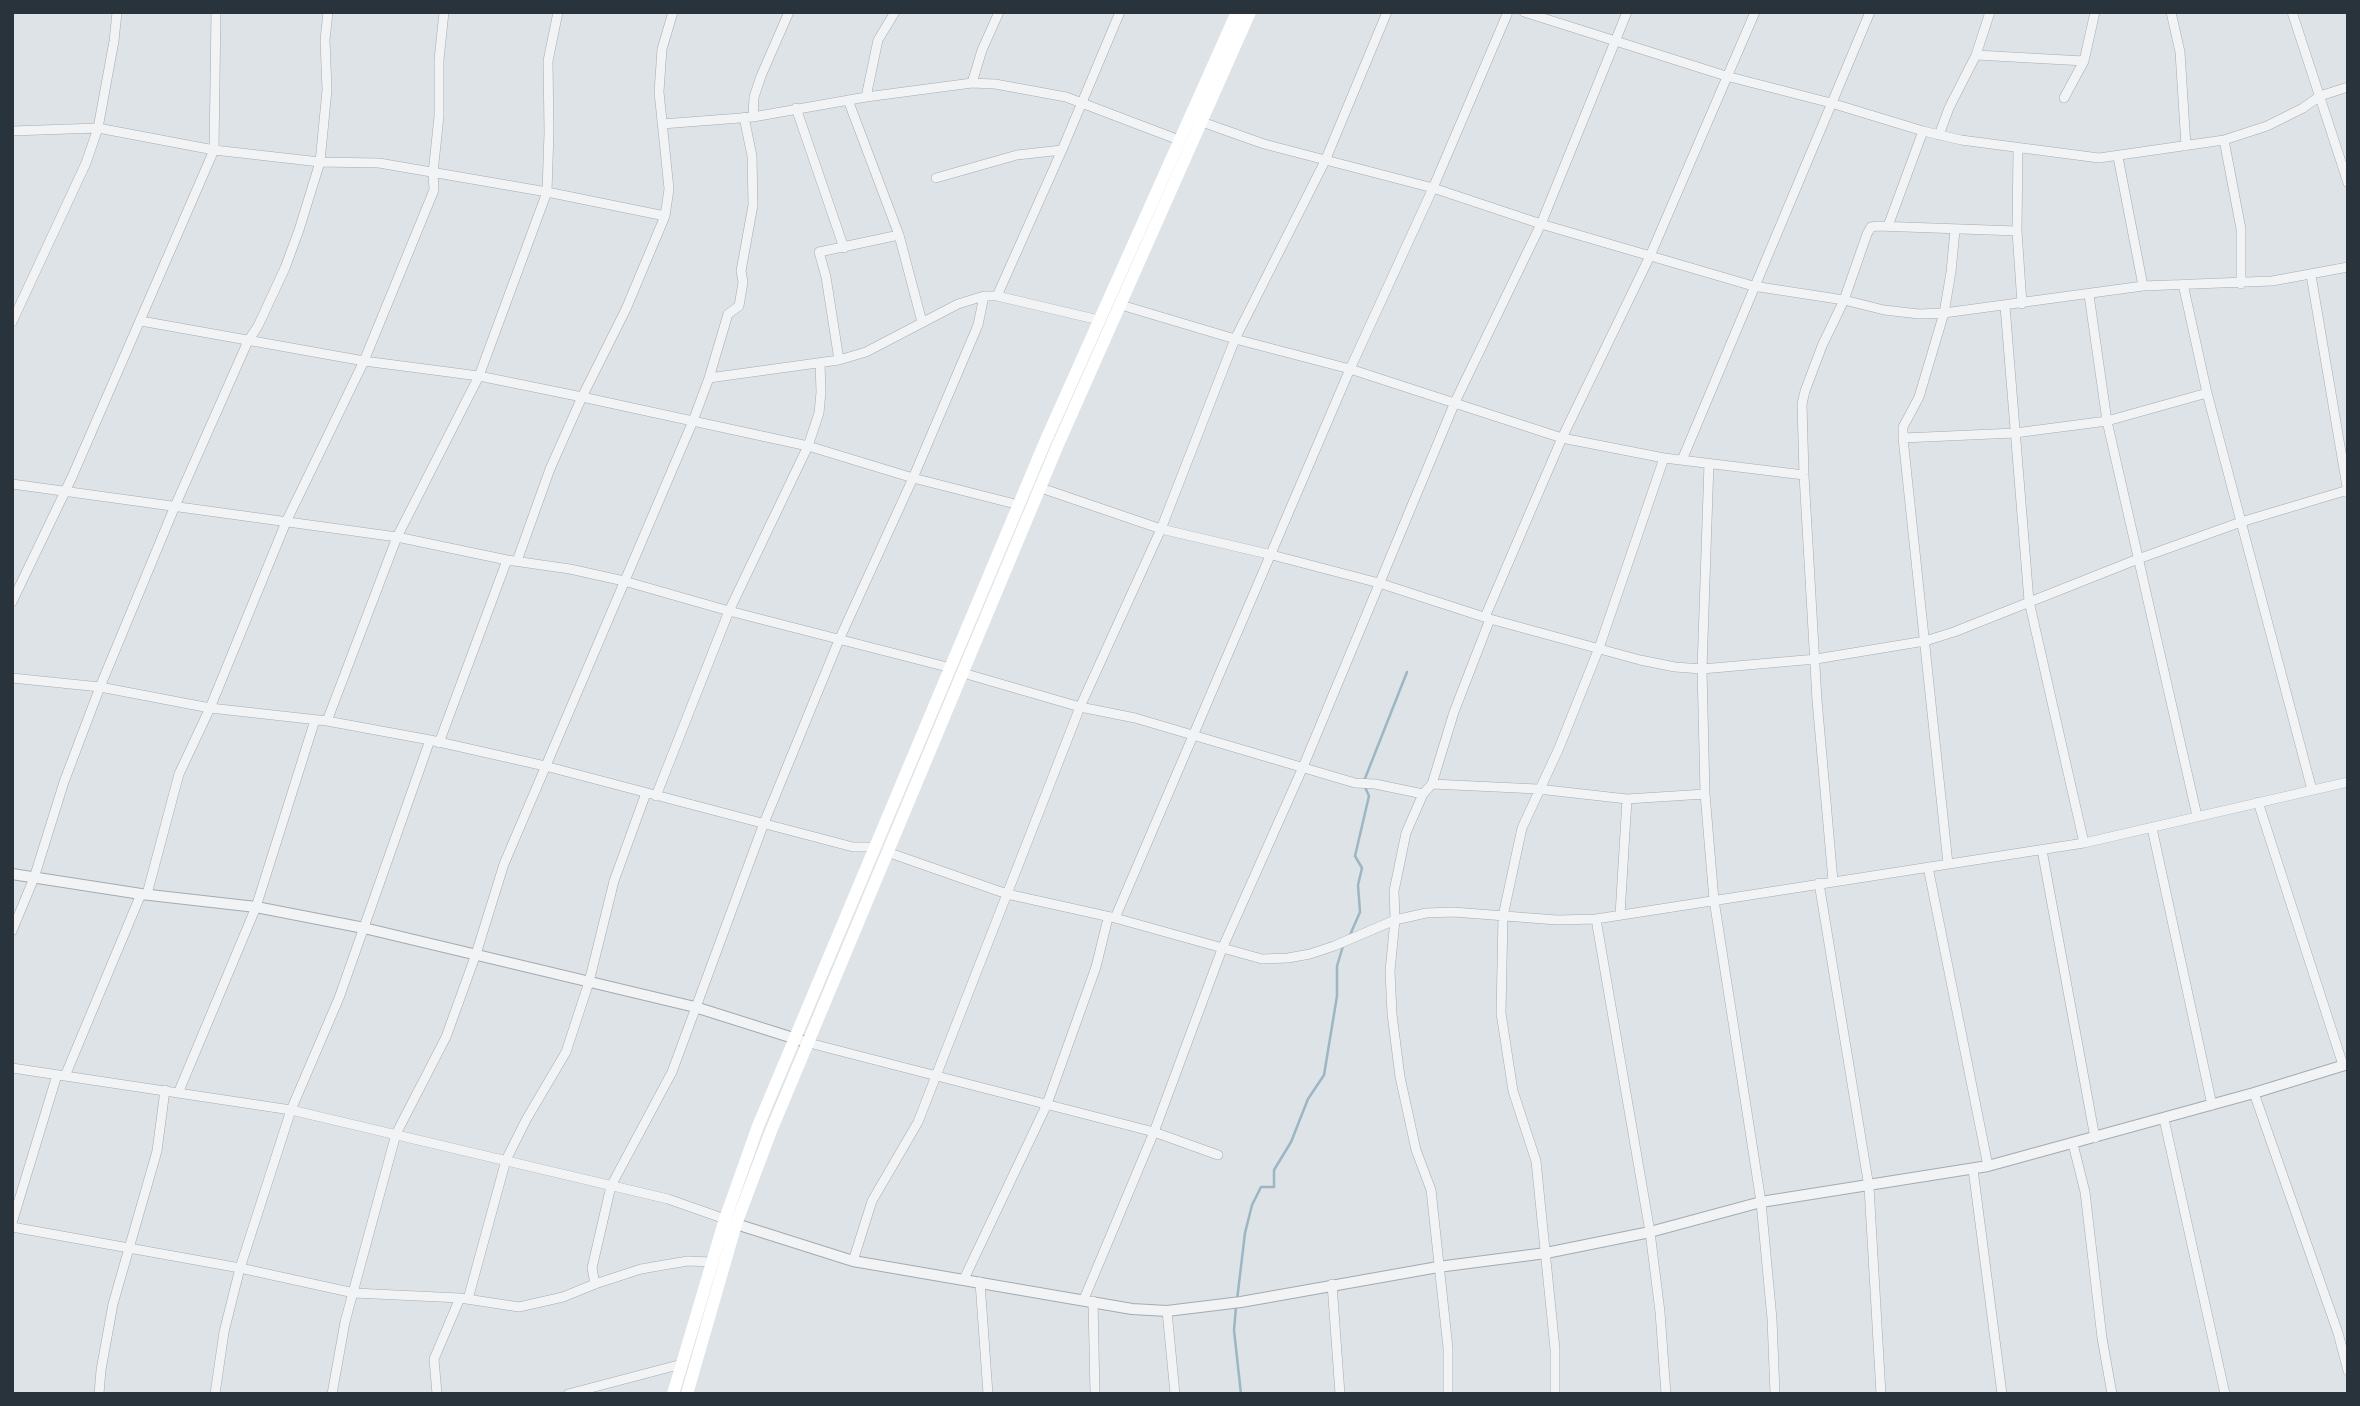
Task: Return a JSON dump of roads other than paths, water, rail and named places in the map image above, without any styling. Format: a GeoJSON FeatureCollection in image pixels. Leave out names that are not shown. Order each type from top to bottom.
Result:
{"type":"FeatureCollection","features":[{"type":"Feature","properties":{"kind":"main road"},"geometry":{"type":"LineString","coordinates":[[803,1040],[887,852],[1018,505],[1237,12]]}},
{"type":"Feature","properties":{"kind":"main road"},"geometry":{"type":"LineString","coordinates":[[687,1394],[712,1262],[771,1131],[874,847],[1041,488],[1250,12]]}},
{"type":"Feature","properties":{"kind":"main road"},"geometry":{"type":"LineString","coordinates":[[673,1394],[682,1364],[700,1324],[731,1222]]}},
{"type":"Feature","properties":{"kind":"street"},"geometry":{"type":"LineString","coordinates":[[12,323],[16,303],[86,163],[98,128],[117,12]]}},
{"type":"Feature","properties":{"kind":"street"},"geometry":{"type":"LineString","coordinates":[[12,602],[65,492],[214,150],[216,12]]}},
{"type":"Feature","properties":{"kind":"street"},"geometry":{"type":"LineString","coordinates":[[12,931],[34,878],[64,782],[100,687],[175,506],[248,341],[258,326],[285,268],[299,230],[320,162],[327,90],[325,40],[328,12]]}},
{"type":"Feature","properties":{"kind":"street"},"geometry":{"type":"LineString","coordinates":[[444,12],[439,60],[439,116],[433,173],[434,190],[364,361],[286,522],[210,708],[179,774],[144,894],[61,1075],[12,1225],[240,1268],[354,1293],[464,1299],[519,1307],[563,1297],[641,1269],[688,1261],[712,1262]]}},
{"type":"Feature","properties":{"kind":"street"},"geometry":{"type":"LineString","coordinates":[[327,721],[397,537],[479,376],[547,192],[548,61],[558,12]]}},
{"type":"Feature","properties":{"kind":"street"},"geometry":{"type":"LineString","coordinates":[[215,1394],[224,1332],[240,1268],[290,1110],[339,998],[434,741],[550,469],[626,309],[665,216],[669,189],[659,92],[662,49],[673,12]]}},
{"type":"Feature","properties":{"kind":"street"},"geometry":{"type":"LineString","coordinates":[[332,1394],[345,1322],[396,1134],[446,1037],[504,864],[693,421],[728,314],[739,306],[743,282],[741,271],[753,205],[748,117],[761,76],[789,12]]}},
{"type":"Feature","properties":{"kind":"street"},"geometry":{"type":"LineString","coordinates":[[866,97],[877,40],[895,12]]}},
{"type":"Feature","properties":{"kind":"street"},"geometry":{"type":"LineString","coordinates":[[972,83],[982,50],[999,12]]}},
{"type":"Feature","properties":{"kind":"street"},"geometry":{"type":"LineString","coordinates":[[997,296],[1120,12]]}},
{"type":"Feature","properties":{"kind":"street"},"geometry":{"type":"LineString","coordinates":[[853,1261],[872,1200],[918,1122],[1080,707],[1161,529],[1234,340],[1325,160],[1387,12]]}},
{"type":"Feature","properties":{"kind":"street"},"geometry":{"type":"LineString","coordinates":[[964,1279],[1047,1104],[1112,918],[1508,12]]}},
{"type":"Feature","properties":{"kind":"street"},"geometry":{"type":"LineString","coordinates":[[1524,12],[1726,76],[1831,103],[1923,131],[2018,148],[2099,158],[2224,140],[2267,126],[2320,96],[2348,87]]}},
{"type":"Feature","properties":{"kind":"street"},"geometry":{"type":"LineString","coordinates":[[1095,1394],[1089,1300],[1222,949],[1303,767],[1455,402],[1541,224],[1614,40],[1628,12]]}},
{"type":"Feature","properties":{"kind":"street"},"geometry":{"type":"LineString","coordinates":[[1448,1394],[1448,1348],[1431,1190],[1416,1150],[1392,1014],[1390,971],[1397,867],[1406,833],[1423,794],[1432,784],[1454,712],[1488,618],[1562,438],[1650,256],[1755,12]]}},
{"type":"Feature","properties":{"kind":"street"},"geometry":{"type":"LineString","coordinates":[[1682,460],[1870,12]]}},
{"type":"Feature","properties":{"kind":"street"},"geometry":{"type":"LineString","coordinates":[[1939,135],[1949,108],[1976,55],[1990,12]]}},
{"type":"Feature","properties":{"kind":"street"},"geometry":{"type":"LineString","coordinates":[[2064,98],[2084,61],[2095,12]]}},
{"type":"Feature","properties":{"kind":"street"},"geometry":{"type":"LineString","coordinates":[[2171,12],[2180,52],[2186,146]]}},
{"type":"Feature","properties":{"kind":"street"},"geometry":{"type":"LineString","coordinates":[[2292,12],[2348,183]]}},
{"type":"Feature","properties":{"kind":"street"},"geometry":{"type":"LineString","coordinates":[[1976,55],[2084,61]]}},
{"type":"Feature","properties":{"kind":"street"},"geometry":{"type":"LineString","coordinates":[[662,124],[748,117],[972,83],[1066,97],[1179,140]]}},
{"type":"Feature","properties":{"kind":"street"},"geometry":{"type":"LineString","coordinates":[[848,100],[899,235],[922,322]]}},
{"type":"Feature","properties":{"kind":"street"},"geometry":{"type":"LineString","coordinates":[[796,108],[844,248]]}},
{"type":"Feature","properties":{"kind":"street"},"geometry":{"type":"LineString","coordinates":[[1202,122],[1264,144],[1433,188],[1541,224],[1753,286],[1844,299],[1884,310],[1944,313],[2143,286],[2241,284],[2348,267]]}},
{"type":"Feature","properties":{"kind":"street"},"geometry":{"type":"LineString","coordinates":[[12,131],[98,128],[214,150],[320,162],[379,163],[665,216]]}},
{"type":"Feature","properties":{"kind":"street"},"geometry":{"type":"LineString","coordinates":[[1888,226],[1923,131]]}},
{"type":"Feature","properties":{"kind":"street"},"geometry":{"type":"LineString","coordinates":[[2224,140],[2241,229],[2241,284]]}},
{"type":"Feature","properties":{"kind":"street"},"geometry":{"type":"LineString","coordinates":[[2018,148],[2017,231],[2022,304]]}},
{"type":"Feature","properties":{"kind":"street"},"geometry":{"type":"LineString","coordinates":[[936,178],[1017,155],[1062,150]]}},
{"type":"Feature","properties":{"kind":"street"},"geometry":{"type":"LineString","coordinates":[[2118,157],[2143,286]]}},
{"type":"Feature","properties":{"kind":"street"},"geometry":{"type":"LineString","coordinates":[[1833,881],[1820,740],[1802,404],[1822,345],[1844,299],[1871,227],[2017,231]]}},
{"type":"Feature","properties":{"kind":"street"},"geometry":{"type":"LineString","coordinates":[[1948,864],[1903,427],[1919,397],[1944,313],[1955,230]]}},
{"type":"Feature","properties":{"kind":"street"},"geometry":{"type":"LineString","coordinates":[[839,360],[826,277],[819,252],[899,235]]}},
{"type":"Feature","properties":{"kind":"street"},"geometry":{"type":"LineString","coordinates":[[1041,488],[1161,529],[1379,583],[1488,618],[1663,665],[1702,669],[1816,659],[1925,641],[2241,522],[2348,491],[2311,275]]}},
{"type":"Feature","properties":{"kind":"street"},"geometry":{"type":"LineString","coordinates":[[2183,284],[2207,393],[2312,790]]}},
{"type":"Feature","properties":{"kind":"street"},"geometry":{"type":"LineString","coordinates":[[2089,295],[2107,421],[2197,816]]}},
{"type":"Feature","properties":{"kind":"street"},"geometry":{"type":"LineString","coordinates":[[709,378],[839,360],[866,352],[958,304],[984,296],[997,296],[1099,320]]}},
{"type":"Feature","properties":{"kind":"street"},"geometry":{"type":"LineString","coordinates":[[595,1284],[592,1268],[611,1186],[672,1072],[764,823],[839,640],[978,326],[984,296]]}},
{"type":"Feature","properties":{"kind":"street"},"geometry":{"type":"LineString","coordinates":[[1121,305],[1234,340],[1350,369],[1562,438],[1664,458],[1804,475]]}},
{"type":"Feature","properties":{"kind":"street"},"geometry":{"type":"LineString","coordinates":[[2005,306],[2029,601],[2084,843]]}},
{"type":"Feature","properties":{"kind":"street"},"geometry":{"type":"LineString","coordinates":[[141,321],[364,361],[479,376],[582,397],[808,446],[913,478],[1018,505]]}},
{"type":"Feature","properties":{"kind":"street"},"geometry":{"type":"LineString","coordinates":[[656,796],[729,611],[808,446],[819,413],[820,363]]}},
{"type":"Feature","properties":{"kind":"street"},"geometry":{"type":"LineString","coordinates":[[1903,438],[2015,433],[2107,421],[2207,393]]}},
{"type":"Feature","properties":{"kind":"street"},"geometry":{"type":"LineString","coordinates":[[1555,1394],[1555,1349],[1536,1161],[1513,1091],[1501,1013],[1503,916],[1522,828],[1559,748],[1599,648],[1664,458]]}},
{"type":"Feature","properties":{"kind":"street"},"geometry":{"type":"LineString","coordinates":[[1709,463],[1702,669],[1705,794],[1714,900],[1761,1202],[1776,1394]]}},
{"type":"Feature","properties":{"kind":"street"},"geometry":{"type":"LineString","coordinates":[[12,484],[397,537],[512,561],[570,569],[957,670],[1080,707],[1135,718],[1355,783],[1375,784],[1423,794]]}},
{"type":"Feature","properties":{"kind":"street"},"geometry":{"type":"LineString","coordinates":[[12,678],[100,687],[210,708],[327,721],[434,741],[545,766],[853,847],[874,847]]}},
{"type":"Feature","properties":{"kind":"street"},"geometry":{"type":"LineString","coordinates":[[179,1091],[256,907],[315,720]]}},
{"type":"Feature","properties":{"kind":"street"},"geometry":{"type":"LineString","coordinates":[[887,852],[1007,894],[1112,918],[1262,959],[1288,958],[1334,946],[1395,920],[1426,914],[1452,912],[1557,920],[1596,919],[2084,843],[2348,782]]}},
{"type":"Feature","properties":{"kind":"street"},"geometry":{"type":"LineString","coordinates":[[1432,784],[1538,789],[1627,799],[1705,794]]}},
{"type":"Feature","properties":{"kind":"street"},"geometry":{"type":"LineString","coordinates":[[437,1394],[434,1359],[464,1299],[506,1160],[566,1052],[589,982],[614,881],[646,793]]}},
{"type":"Feature","properties":{"kind":"street"},"geometry":{"type":"LineString","coordinates":[[1620,915],[1627,799]]}},
{"type":"Feature","properties":{"kind":"street"},"geometry":{"type":"LineString","coordinates":[[12,1068],[179,1091],[290,1110],[396,1134],[668,1199],[853,1261],[1132,1309],[1167,1311],[1227,1304],[1438,1267],[1546,1253],[1650,1232],[1761,1202],[1869,1187],[1988,1166],[2164,1119],[2346,1065],[2258,802]]}},
{"type":"Feature","properties":{"kind":"street"},"geometry":{"type":"LineString","coordinates":[[2152,828],[2212,1105]]}},
{"type":"Feature","properties":{"kind":"street"},"geometry":{"type":"LineString","coordinates":[[2042,850],[2095,1138]]}},
{"type":"Feature","properties":{"kind":"street"},"geometry":{"type":"LineString","coordinates":[[1928,867],[1988,1166]]}},
{"type":"Feature","properties":{"kind":"street"},"geometry":{"type":"LineString","coordinates":[[12,874],[144,894],[256,907],[476,954],[695,1007],[934,1076],[1154,1132],[1217,1155]]}},
{"type":"Feature","properties":{"kind":"street"},"geometry":{"type":"LineString","coordinates":[[1819,883],[1869,1187],[1881,1394]]}},
{"type":"Feature","properties":{"kind":"street"},"geometry":{"type":"LineString","coordinates":[[1596,919],[1650,1232],[1666,1394]]}},
{"type":"Feature","properties":{"kind":"street"},"geometry":{"type":"LineString","coordinates":[[99,1394],[113,1304],[157,1151],[165,1090]]}},
{"type":"Feature","properties":{"kind":"street"},"geometry":{"type":"LineString","coordinates":[[2254,1093],[2338,1333],[2348,1371]]}},
{"type":"Feature","properties":{"kind":"street"},"geometry":{"type":"LineString","coordinates":[[2164,1119],[2225,1394]]}},
{"type":"Feature","properties":{"kind":"street"},"geometry":{"type":"LineString","coordinates":[[2073,1144],[2085,1192],[2102,1338],[2112,1394]]}},
{"type":"Feature","properties":{"kind":"street"},"geometry":{"type":"LineString","coordinates":[[1973,1169],[2002,1394]]}},
{"type":"Feature","properties":{"kind":"street"},"geometry":{"type":"LineString","coordinates":[[979,1282],[988,1394]]}},
{"type":"Feature","properties":{"kind":"street"},"geometry":{"type":"LineString","coordinates":[[1332,1284],[1340,1394]]}},
{"type":"Feature","properties":{"kind":"street"},"geometry":{"type":"LineString","coordinates":[[1167,1311],[1175,1394]]}},
{"type":"Feature","properties":{"kind":"street"},"geometry":{"type":"LineString","coordinates":[[568,1394],[682,1364]]}},
{"type":"Feature","properties":{"kind":"waterway"},"geometry":{"type":"LineString","coordinates":[[1364,781],[1407,672]]}},
{"type":"Feature","properties":{"kind":"waterway"},"geometry":{"type":"LineString","coordinates":[[1350,935],[1360,912],[1358,885],[1362,868],[1355,856],[1369,796],[1365,787]]}},
{"type":"Feature","properties":{"kind":"waterway"},"geometry":{"type":"LineString","coordinates":[[1237,1300],[1245,1233],[1252,1205],[1261,1187],[1274,1187],[1274,1170],[1291,1142],[1308,1099],[1324,1075],[1337,996],[1337,966],[1343,946]]}},
{"type":"Feature","properties":{"kind":"waterway"},"geometry":{"type":"LineString","coordinates":[[1236,1307],[1234,1330],[1241,1394]]}}]}
